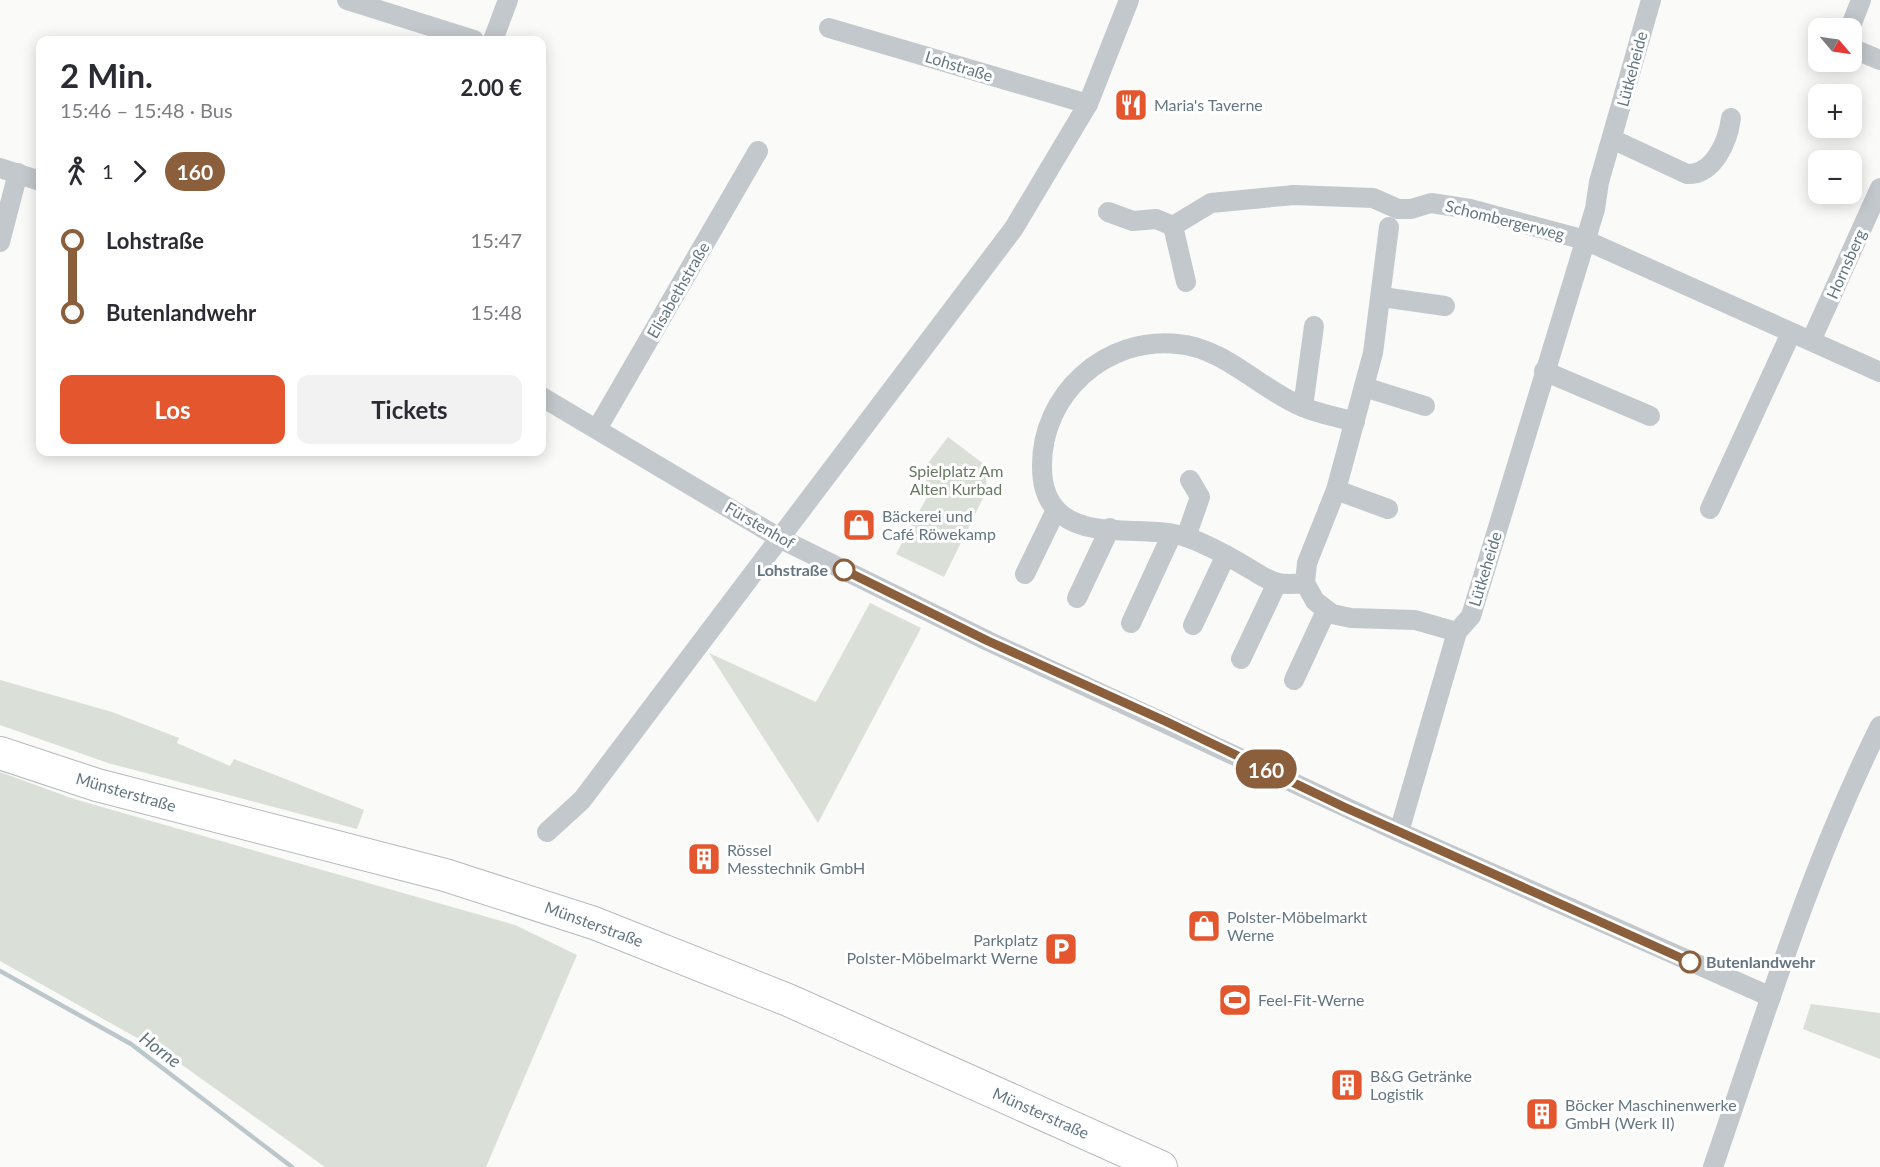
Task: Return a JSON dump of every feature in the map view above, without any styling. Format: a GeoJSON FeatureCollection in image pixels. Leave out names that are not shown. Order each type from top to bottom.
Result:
{"type":"FeatureCollection","features":[{"type":"Feature","properties":{"kind":"main road","name":"Münsterstraße"},"geometry":{"type":"LineString","coordinates":[[0,753],[108,788],[445,875],[594,923],[788,1000],[1161,1167]]}},
{"type":"Feature","properties":{"kind":"street"},"geometry":{"type":"LineString","coordinates":[[346,0],[461,36]]}},
{"type":"Feature","properties":{"kind":"street"},"geometry":{"type":"LineString","coordinates":[[495,36],[508,0]]}},
{"type":"Feature","properties":{"kind":"street"},"geometry":{"type":"LineString","coordinates":[[547,832],[582,800],[1014,228],[1088,104],[1128,0]]}},
{"type":"Feature","properties":{"kind":"street","name":"Lütkeheide"},"geometry":{"type":"LineString","coordinates":[[1399,832],[1457,632],[1471,616],[1585,240],[1651,0]]}},
{"type":"Feature","properties":{"kind":"street"},"geometry":{"type":"LineString","coordinates":[[1854,18],[1861,0]]}},
{"type":"Feature","properties":{"kind":"street","name":"Lohstraße"},"geometry":{"type":"LineString","coordinates":[[829,28],[1088,104]]}},
{"type":"Feature","properties":{"kind":"street"},"geometry":{"type":"LineString","coordinates":[[1862,53],[1880,60]]}},
{"type":"Feature","properties":{"kind":"street"},"geometry":{"type":"LineString","coordinates":[[1612,138],[1687,174],[1694,174],[1712,165],[1729,132],[1731,118]]}},
{"type":"Feature","properties":{"kind":"street","name":"Elisabethstraße"},"geometry":{"type":"LineString","coordinates":[[597,429],[758,151]]}},
{"type":"Feature","properties":{"kind":"street"},"geometry":{"type":"LineString","coordinates":[[0,242],[9,170],[36,180]]}},
{"type":"Feature","properties":{"kind":"street","name":"Hornsberg"},"geometry":{"type":"LineString","coordinates":[[1811,341],[1880,188]]}},
{"type":"Feature","properties":{"kind":"street","name":"Schombergerweg"},"geometry":{"type":"LineString","coordinates":[[1173,226],[1211,203],[1294,195],[1350,195],[1373,198],[1398,209],[1411,209],[1431,203],[1470,209],[1585,240],[1880,372]]}},
{"type":"Feature","properties":{"kind":"street"},"geometry":{"type":"LineString","coordinates":[[1108,212],[1133,221],[1156,219],[1173,226],[1186,282]]}},
{"type":"Feature","properties":{"kind":"street"},"geometry":{"type":"LineString","coordinates":[[1389,227],[1382,297],[1373,353],[1336,490],[1307,563],[1305,583],[1315,601],[1326,611],[1351,618],[1415,620],[1457,632]]}},
{"type":"Feature","properties":{"kind":"street"},"geometry":{"type":"LineString","coordinates":[[1382,297],[1445,306]]}},
{"type":"Feature","properties":{"kind":"street"},"geometry":{"type":"LineString","coordinates":[[1303,407],[1314,326]]}},
{"type":"Feature","properties":{"kind":"street"},"geometry":{"type":"LineString","coordinates":[[1710,509],[1791,333]]}},
{"type":"Feature","properties":{"kind":"street"},"geometry":{"type":"LineString","coordinates":[[1305,583],[1277,583],[1226,555],[1179,536],[1082,526],[1056,510],[1043,486],[1044,437],[1048,423],[1073,385],[1093,366],[1115,353],[1149,344],[1195,347],[1303,407],[1355,422]]}},
{"type":"Feature","properties":{"kind":"street"},"geometry":{"type":"LineString","coordinates":[[1545,371],[1650,416]]}},
{"type":"Feature","properties":{"kind":"street"},"geometry":{"type":"LineString","coordinates":[[1364,387],[1425,406]]}},
{"type":"Feature","properties":{"kind":"street","name":"Fürstenhof"},"geometry":{"type":"LineString","coordinates":[[546,400],[781,539],[988,641],[1165,721],[1399,832],[1771,997]]}},
{"type":"Feature","properties":{"kind":"street"},"geometry":{"type":"LineString","coordinates":[[1131,623],[1200,497],[1190,480]]}},
{"type":"Feature","properties":{"kind":"street"},"geometry":{"type":"LineString","coordinates":[[1336,490],[1388,509]]}},
{"type":"Feature","properties":{"kind":"street"},"geometry":{"type":"LineString","coordinates":[[1025,574],[1056,510]]}},
{"type":"Feature","properties":{"kind":"street"},"geometry":{"type":"LineString","coordinates":[[1077,598],[1110,528]]}},
{"type":"Feature","properties":{"kind":"street"},"geometry":{"type":"LineString","coordinates":[[1193,625],[1226,555]]}},
{"type":"Feature","properties":{"kind":"street"},"geometry":{"type":"LineString","coordinates":[[1241,659],[1277,583]]}},
{"type":"Feature","properties":{"kind":"street"},"geometry":{"type":"LineString","coordinates":[[1294,680],[1326,611]]}},
{"type":"Feature","properties":{"kind":"street"},"geometry":{"type":"LineString","coordinates":[[1713,1167],[1771,997],[1832,832],[1856,773],[1880,726]]}},
{"type":"Feature","properties":{"kind":"green space","name":"Spielplatz Am Alten Kurbad"},"geometry":{"type":"Polygon","coordinates":[[[948,437],[985,465],[987,490],[944,577],[896,554],[927,497],[925,467],[948,437]]]}},
{"type":"Feature","properties":{"kind":"green space"},"geometry":{"type":"Polygon","coordinates":[[[870,603],[921,628],[818,823],[709,653],[816,702],[870,603]]]}},
{"type":"Feature","properties":{"kind":"green space"},"geometry":{"type":"Polygon","coordinates":[[[0,680],[112,712],[179,738],[177,743],[230,766],[234,759],[364,810],[357,829],[108,763],[0,725],[0,680]]]}},
{"type":"Feature","properties":{"kind":"green space"},"geometry":{"type":"Polygon","coordinates":[[[0,772],[74,799],[515,925],[577,955],[486,1167],[325,1167],[171,1057],[0,961],[0,772]]]}},
{"type":"Feature","properties":{"kind":"green space"},"geometry":{"type":"Polygon","coordinates":[[[1811,1004],[1880,1013],[1880,1059],[1803,1029],[1811,1004]]]}},
{"type":"Feature","properties":{"kind":"waterway","name":"Horne"},"geometry":{"type":"LineString","coordinates":[[0,971],[131,1044],[292,1167]]}},
{"type":"Feature","properties":{"kind":"bus line","name":"160"},"geometry":{"type":"LineString","coordinates":[[844,570],[988,641],[1165,721],[1344,807],[1690,962]]}},
{"type":"Feature","properties":{"kind":"place","name":"Maria's Taverne"},"geometry":{"type":"Point","coordinates":[1131,105]}},
{"type":"Feature","properties":{"kind":"place","name":"Bäckerei und Café Röwekamp"},"geometry":{"type":"Point","coordinates":[859,525]}},
{"type":"Feature","properties":{"kind":"place","name":"Lohstraße"},"geometry":{"type":"Point","coordinates":[844,570]}},
{"type":"Feature","properties":{"kind":"place","name":"Rössel Messtechnik GmbH"},"geometry":{"type":"Point","coordinates":[704,859]}},
{"type":"Feature","properties":{"kind":"place","name":"Polster-Möbelmarkt Werne"},"geometry":{"type":"Point","coordinates":[1204,926]}},
{"type":"Feature","properties":{"kind":"place","name":"Parkplatz Polster-Möbelmarkt Werne"},"geometry":{"type":"Point","coordinates":[1061,949]}},
{"type":"Feature","properties":{"kind":"place","name":"Butenlandwehr"},"geometry":{"type":"Point","coordinates":[1690,962]}},
{"type":"Feature","properties":{"kind":"place","name":"Feel-Fit-Werne"},"geometry":{"type":"Point","coordinates":[1235,1000]}},
{"type":"Feature","properties":{"kind":"place","name":"B&G Getränke Logistik"},"geometry":{"type":"Point","coordinates":[1347,1085]}},
{"type":"Feature","properties":{"kind":"place","name":"Böcker Maschinenwerke GmbH (Werk II)"},"geometry":{"type":"Point","coordinates":[1542,1114]}}]}
